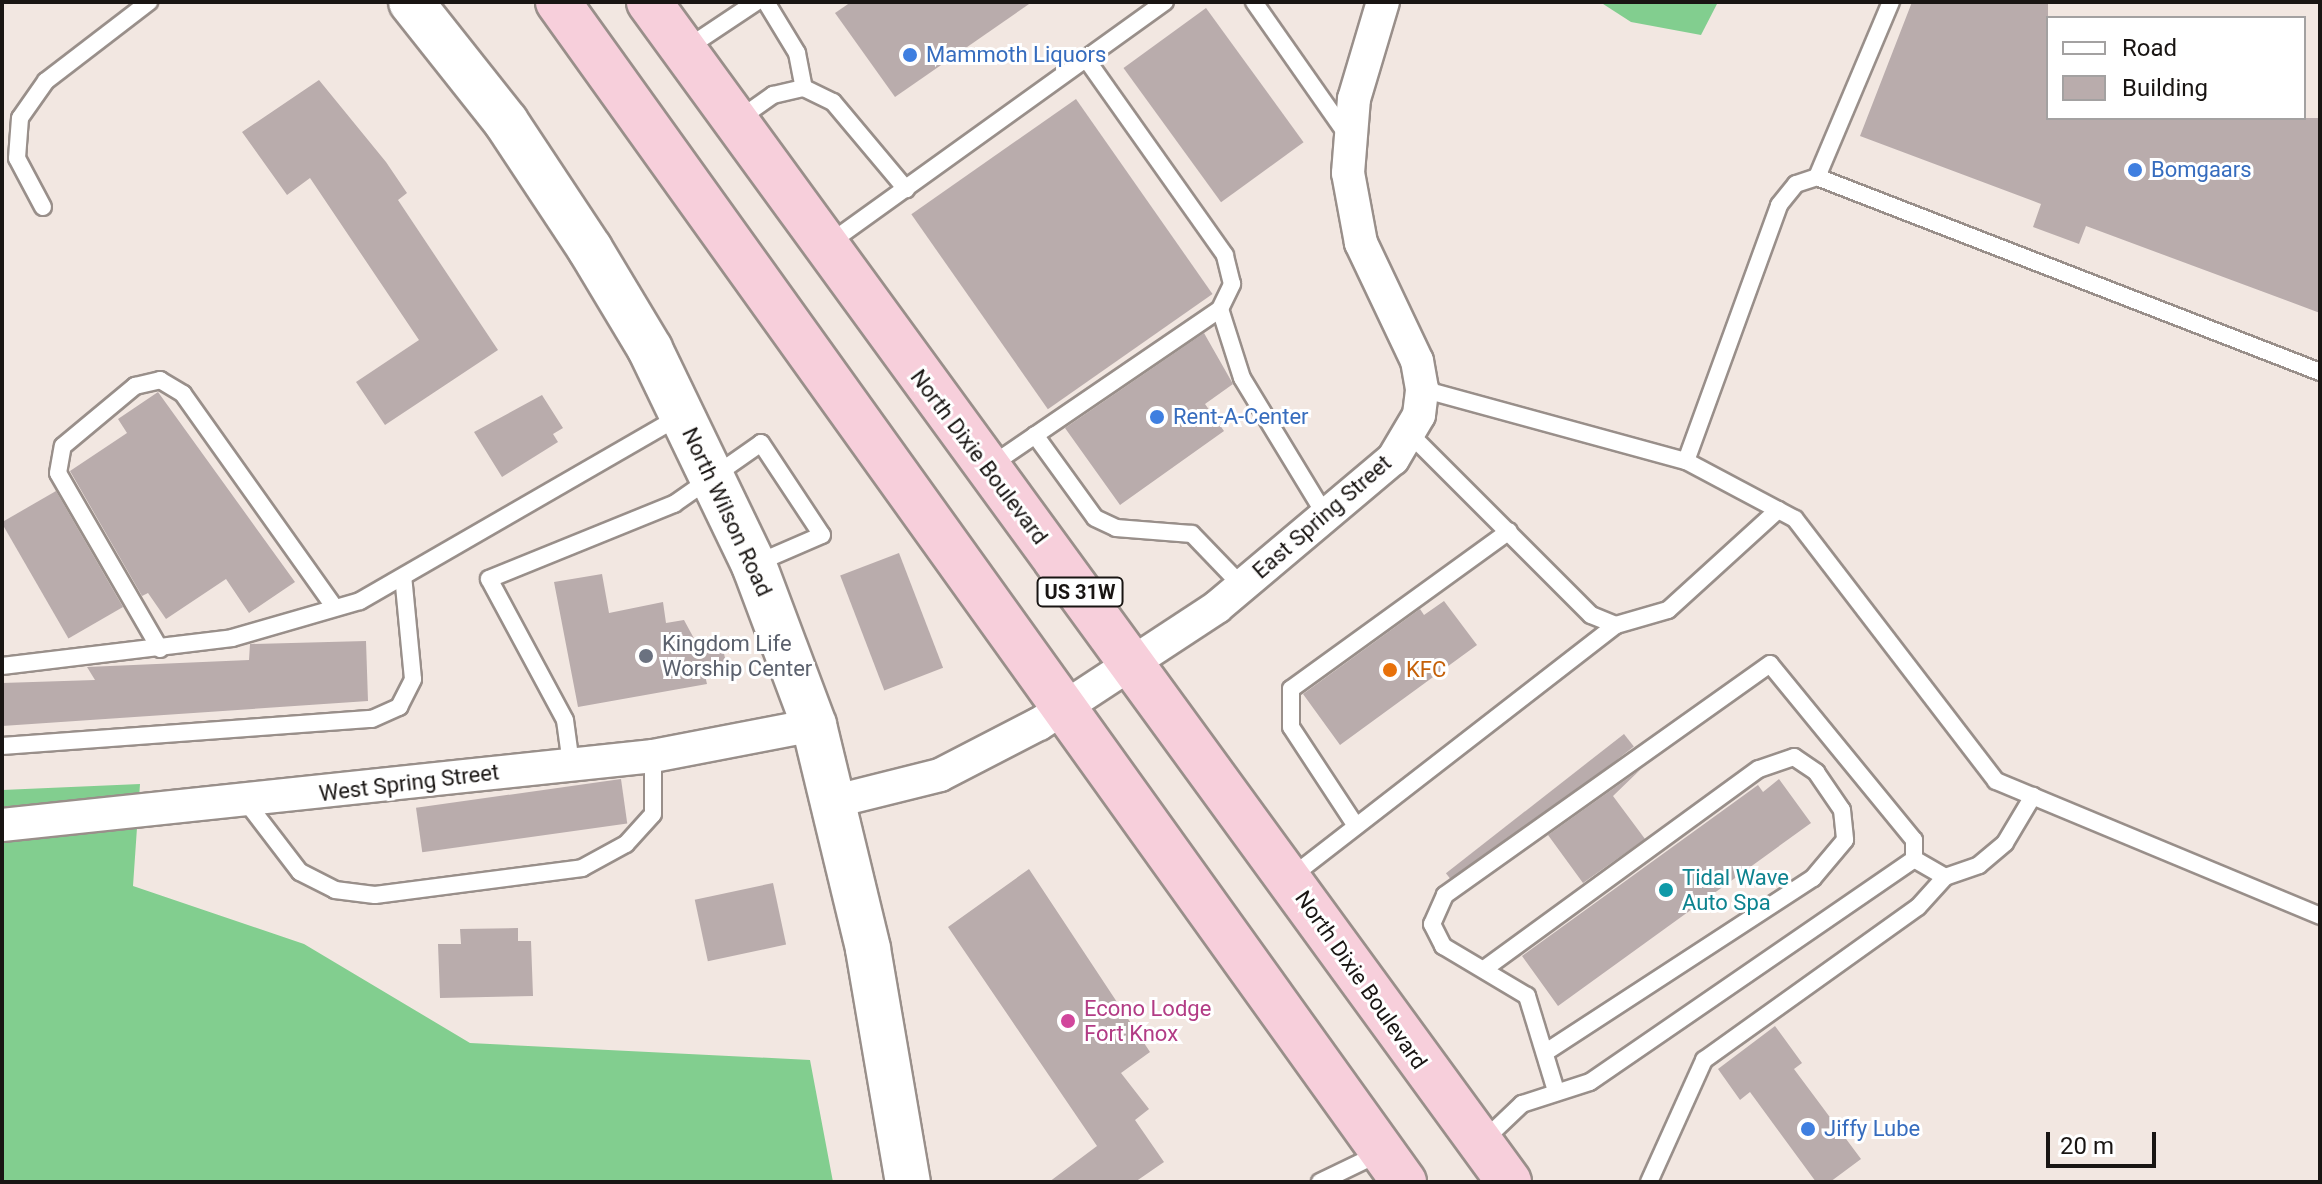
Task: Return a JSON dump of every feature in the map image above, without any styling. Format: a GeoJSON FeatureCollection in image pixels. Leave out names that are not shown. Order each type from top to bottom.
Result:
{"type":"FeatureCollection","features":[{"type":"Feature","properties":{"kind":"highway"},"geometry":{"type":"LineString","coordinates":[[558,2],[1060,708],[1393,1167]]}},
{"type":"Feature","properties":{"kind":"highway","name":"North Dixie Boulevard"},"geometry":{"type":"LineString","coordinates":[[649,2],[985,469],[1134,661],[1289,878],[1339,957],[1509,1182]]}},
{"type":"Feature","properties":{"kind":"main road","name":"North Wilson Road"},"geometry":{"type":"LineString","coordinates":[[411,2],[506,122],[590,249],[681,415],[754,565],[814,725],[879,1005],[908,1182]]}},
{"type":"Feature","properties":{"kind":"street"},"geometry":{"type":"LineString","coordinates":[[1383,2],[1349,137],[1361,243],[1417,361],[1422,389]]}},
{"type":"Feature","properties":{"kind":"street","name":"East Spring Street"},"geometry":{"type":"LineString","coordinates":[[1134,661],[1242,586],[1393,459],[1409,433],[1422,389]]}},
{"type":"Feature","properties":{"kind":"street"},"geometry":{"type":"LineString","coordinates":[[832,802],[940,775],[1060,708],[1134,661]]}},
{"type":"Feature","properties":{"kind":"street","name":"West Spring Street"},"geometry":{"type":"LineString","coordinates":[[2,825],[247,803],[653,756],[814,725]]}},
{"type":"Feature","properties":{"kind":"lane"},"geometry":{"type":"LineString","coordinates":[[43,207],[17,158],[20,118],[46,81],[149,2]]}},
{"type":"Feature","properties":{"kind":"lane"},"geometry":{"type":"LineString","coordinates":[[683,51],[756,2]]}},
{"type":"Feature","properties":{"kind":"lane"},"geometry":{"type":"LineString","coordinates":[[766,2],[797,53],[804,88]]}},
{"type":"Feature","properties":{"kind":"lane"},"geometry":{"type":"LineString","coordinates":[[824,246],[1165,2]]}},
{"type":"Feature","properties":{"kind":"lane"},"geometry":{"type":"LineString","coordinates":[[1254,2],[1349,137]]}},
{"type":"Feature","properties":{"kind":"lane"},"geometry":{"type":"LineString","coordinates":[[1817,177],[1891,2]]}},
{"type":"Feature","properties":{"kind":"lane"},"geometry":{"type":"LineString","coordinates":[[985,469],[1220,309],[1232,284],[1225,255],[1086,59]]}},
{"type":"Feature","properties":{"kind":"lane"},"geometry":{"type":"LineString","coordinates":[[734,122],[773,95],[804,88],[833,102],[906,189]]}},
{"type":"Feature","properties":{"kind":"lane"},"geometry":{"type":"LineString","coordinates":[[1686,461],[1779,205],[1796,184],[1817,177],[2320,372]]}},
{"type":"Feature","properties":{"kind":"lane"},"geometry":{"type":"LineString","coordinates":[[1220,309],[1249,391],[1326,516]]}},
{"type":"Feature","properties":{"kind":"lane"},"geometry":{"type":"LineString","coordinates":[[160,649],[58,473],[63,446],[135,386],[160,380],[183,394],[335,608]]}},
{"type":"Feature","properties":{"kind":"lane"},"geometry":{"type":"LineString","coordinates":[[1422,389],[1686,461],[1795,519],[1996,781],[2320,916]]}},
{"type":"Feature","properties":{"kind":"lane"},"geometry":{"type":"LineString","coordinates":[[2,666],[232,638],[335,608],[403,576],[681,415]]}},
{"type":"Feature","properties":{"kind":"lane"},"geometry":{"type":"LineString","coordinates":[[1409,433],[1591,615],[1616,625]]}},
{"type":"Feature","properties":{"kind":"lane"},"geometry":{"type":"LineString","coordinates":[[1035,435],[1095,518],[1116,528],[1152,525],[1192,534],[1242,586]]}},
{"type":"Feature","properties":{"kind":"lane"},"geometry":{"type":"LineString","coordinates":[[571,764],[565,720],[489,579],[715,481],[761,443],[822,535],[754,565]]}},
{"type":"Feature","properties":{"kind":"lane"},"geometry":{"type":"LineString","coordinates":[[1289,878],[1616,625],[1668,610],[1778,510]]}},
{"type":"Feature","properties":{"kind":"lane"},"geometry":{"type":"LineString","coordinates":[[1356,826],[1291,727],[1291,689],[1509,531]]}},
{"type":"Feature","properties":{"kind":"lane"},"geometry":{"type":"LineString","coordinates":[[2,746],[372,719],[399,707],[413,679],[403,576]]}},
{"type":"Feature","properties":{"kind":"lane"},"geometry":{"type":"LineString","coordinates":[[1556,1091],[1547,1076],[1548,1051],[1527,996],[1487,967],[1443,946],[1432,924],[1445,895],[1770,664],[1914,840],[1914,859]]}},
{"type":"Feature","properties":{"kind":"lane"},"geometry":{"type":"LineString","coordinates":[[247,803],[300,872],[335,890],[375,895],[582,868],[626,844],[653,814],[653,756]]}},
{"type":"Feature","properties":{"kind":"lane"},"geometry":{"type":"LineString","coordinates":[[1487,967],[1759,769],[1794,757],[1816,772],[1842,810],[1845,840],[1813,878],[1548,1051]]}},
{"type":"Feature","properties":{"kind":"lane"},"geometry":{"type":"LineString","coordinates":[[1649,1182],[1704,1060],[1918,907],[1945,877],[1979,865],[2005,843],[2033,796]]}},
{"type":"Feature","properties":{"kind":"lane"},"geometry":{"type":"LineString","coordinates":[[1914,859],[1945,877]]}},
{"type":"Feature","properties":{"kind":"lane"},"geometry":{"type":"LineString","coordinates":[[1480,1144],[1522,1104],[1590,1082],[1914,859]]}},
{"type":"Feature","properties":{"kind":"lane"},"geometry":{"type":"LineString","coordinates":[[1320,1182],[1393,1167]]}},
{"type":"Feature","properties":{"kind":"green space"},"geometry":{"type":"Polygon","coordinates":[[[1600,2],[1718,2],[1701,35],[1631,22],[1600,2]]]}},
{"type":"Feature","properties":{"kind":"green space"},"geometry":{"type":"Polygon","coordinates":[[[140,784],[133,886],[304,944],[470,1043],[810,1060],[833,1182],[2,1182],[2,790],[140,784]]]}},
{"type":"Feature","properties":{"kind":"building","name":"Mammoth Liquors"},"geometry":{"type":"Polygon","coordinates":[[[851,2],[1032,2],[895,97],[835,13],[851,2]]]}},
{"type":"Feature","properties":{"kind":"building","name":"Bomgaars"},"geometry":{"type":"Polygon","coordinates":[[[1912,2],[2048,2],[2046,120],[2320,118],[2320,313],[2086,226],[2079,244],[2033,227],[2041,204],[1860,136],[1912,2]]]}},
{"type":"Feature","properties":{"kind":"building"},"geometry":{"type":"Polygon","coordinates":[[[1206,8],[1304,142],[1221,202],[1123,68],[1206,8]]]}},
{"type":"Feature","properties":{"kind":"building"},"geometry":{"type":"Polygon","coordinates":[[[319,80],[386,162],[407,193],[398,200],[498,350],[385,425],[356,382],[419,340],[310,178],[287,195],[242,132],[319,80]]]}},
{"type":"Feature","properties":{"kind":"building"},"geometry":{"type":"Polygon","coordinates":[[[1076,99],[1213,294],[1048,409],[911,214],[1076,99]]]}},
{"type":"Feature","properties":{"kind":"building","name":"Rent-A-Center"},"geometry":{"type":"Polygon","coordinates":[[[1204,333],[1233,384],[1205,404],[1224,431],[1120,505],[1065,428],[1204,333]]]}},
{"type":"Feature","properties":{"kind":"building"},"geometry":{"type":"Polygon","coordinates":[[[158,392],[295,582],[249,613],[226,579],[166,619],[148,593],[142,596],[70,471],[127,433],[118,419],[158,392]]]}},
{"type":"Feature","properties":{"kind":"building"},"geometry":{"type":"Polygon","coordinates":[[[542,395],[563,428],[553,434],[558,442],[502,477],[474,432],[542,395]]]}},
{"type":"Feature","properties":{"kind":"building"},"geometry":{"type":"Polygon","coordinates":[[[56,491],[123,607],[68,639],[2,523],[56,491]]]}},
{"type":"Feature","properties":{"kind":"building"},"geometry":{"type":"Polygon","coordinates":[[[899,553],[943,668],[884,690],[840,576],[899,553]]]}},
{"type":"Feature","properties":{"kind":"building","name":"Kingdom Life Worship Center"},"geometry":{"type":"Polygon","coordinates":[[[602,574],[609,613],[663,602],[666,623],[684,620],[697,644],[721,640],[727,667],[704,671],[707,684],[578,707],[554,582],[602,574]]]}},
{"type":"Feature","properties":{"kind":"building","name":"KFC"},"geometry":{"type":"Polygon","coordinates":[[[1444,601],[1477,645],[1340,745],[1303,694],[1420,609],[1424,615],[1444,601]]]}},
{"type":"Feature","properties":{"kind":"building"},"geometry":{"type":"Polygon","coordinates":[[[366,641],[368,701],[2,726],[2,683],[95,680],[87,667],[249,660],[250,644],[366,641]]]}},
{"type":"Feature","properties":{"kind":"building"},"geometry":{"type":"Polygon","coordinates":[[[1624,734],[1634,747],[1456,886],[1446,873],[1624,734]]]}},
{"type":"Feature","properties":{"kind":"building"},"geometry":{"type":"Polygon","coordinates":[[[1641,769],[1613,796],[1645,839],[1583,883],[1548,835],[1641,769]]]}},
{"type":"Feature","properties":{"kind":"building"},"geometry":{"type":"Polygon","coordinates":[[[621,779],[627,824],[422,852],[416,808],[621,779]]]}},
{"type":"Feature","properties":{"kind":"building","name":"Tidal Wave Auto Spa"},"geometry":{"type":"Polygon","coordinates":[[[1779,779],[1811,823],[1558,1006],[1522,956],[1758,785],[1763,792],[1779,779]]]}},
{"type":"Feature","properties":{"kind":"building","name":"Econo Lodge Fort Knox"},"geometry":{"type":"Polygon","coordinates":[[[1029,869],[1150,1052],[1121,1073],[1149,1109],[1135,1120],[1164,1162],[1135,1182],[1049,1182],[1097,1146],[948,927],[1029,869]]]}},
{"type":"Feature","properties":{"kind":"building"},"geometry":{"type":"Polygon","coordinates":[[[773,883],[786,945],[708,961],[695,900],[773,883]]]}},
{"type":"Feature","properties":{"kind":"building"},"geometry":{"type":"Polygon","coordinates":[[[518,928],[518,941],[531,941],[533,996],[440,998],[438,944],[461,944],[460,929],[518,928]]]}},
{"type":"Feature","properties":{"kind":"building","name":"Jiffy Lube"},"geometry":{"type":"Polygon","coordinates":[[[1775,1026],[1802,1063],[1794,1069],[1861,1159],[1830,1182],[1816,1182],[1750,1092],[1740,1100],[1718,1069],[1775,1026]]]}},
{"type":"Feature","properties":{"kind":"place","name":"Mammoth Liquors"},"geometry":{"type":"Point","coordinates":[910,55]}},
{"type":"Feature","properties":{"kind":"place","name":"Bomgaars"},"geometry":{"type":"Point","coordinates":[2135,170]}},
{"type":"Feature","properties":{"kind":"place","name":"Rent-A-Center"},"geometry":{"type":"Point","coordinates":[1157,417]}},
{"type":"Feature","properties":{"kind":"place","name":"Kingdom Life Worship Center"},"geometry":{"type":"Point","coordinates":[646,656]}},
{"type":"Feature","properties":{"kind":"place","name":"KFC"},"geometry":{"type":"Point","coordinates":[1390,670]}},
{"type":"Feature","properties":{"kind":"place","name":"Tidal Wave Auto Spa"},"geometry":{"type":"Point","coordinates":[1666,890]}},
{"type":"Feature","properties":{"kind":"place","name":"Econo Lodge Fort Knox"},"geometry":{"type":"Point","coordinates":[1068,1021]}},
{"type":"Feature","properties":{"kind":"place","name":"Jiffy Lube"},"geometry":{"type":"Point","coordinates":[1808,1129]}}]}
